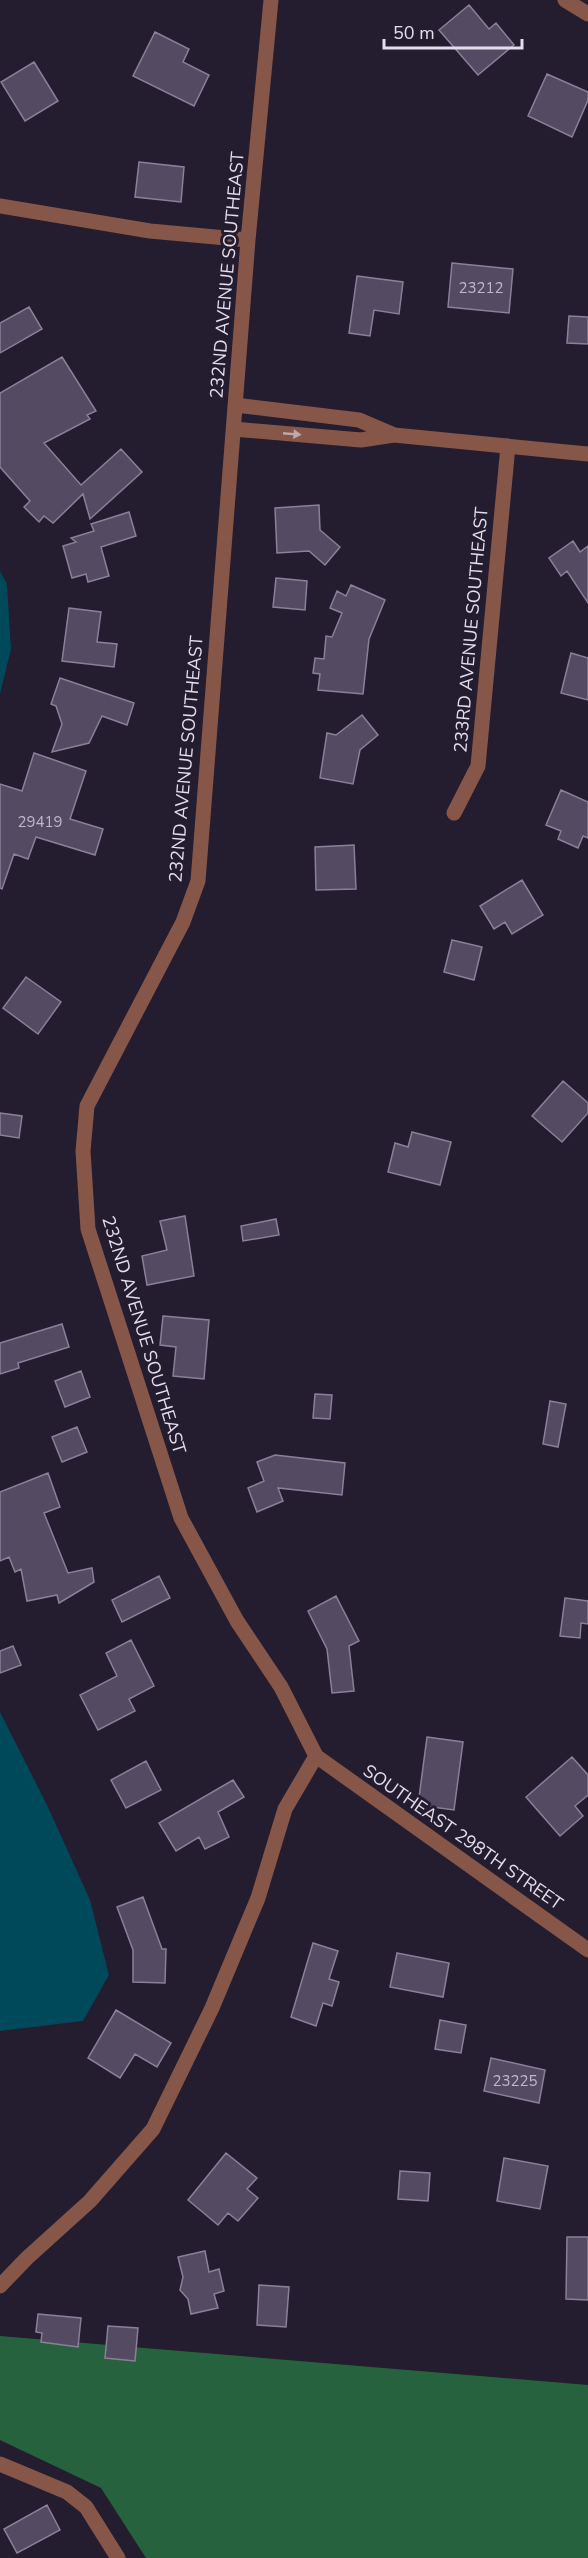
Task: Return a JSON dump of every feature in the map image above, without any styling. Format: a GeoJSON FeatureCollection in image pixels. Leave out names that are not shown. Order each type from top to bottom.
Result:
{"type":"FeatureCollection","features":[{"type":"Feature","properties":{"kind":"street","name":"232ND AVENUE SOUTHEAST"},"geometry":{"type":"LineString","coordinates":[[271,0],[248,240],[198,881],[183,922],[87,1106],[83,1151],[84,1196],[88,1229],[181,1518],[237,1621],[281,1687],[315,1756]]}},
{"type":"Feature","properties":{"kind":"street"},"geometry":{"type":"LineString","coordinates":[[565,0],[588,14]]}},
{"type":"Feature","properties":{"kind":"street"},"geometry":{"type":"LineString","coordinates":[[0,206],[150,231],[248,240]]}},
{"type":"Feature","properties":{"kind":"street"},"geometry":{"type":"LineString","coordinates":[[235,405],[359,420],[394,435]]}},
{"type":"Feature","properties":{"kind":"street"},"geometry":{"type":"LineString","coordinates":[[234,429],[361,440],[394,435],[588,454]]}},
{"type":"Feature","properties":{"kind":"street","name":"233RD AVENUE SOUTHEAST"},"geometry":{"type":"LineString","coordinates":[[454,813],[478,766],[508,446]]}},
{"type":"Feature","properties":{"kind":"street"},"geometry":{"type":"LineString","coordinates":[[0,2286],[27,2258],[90,2201],[153,2129],[212,2008],[258,1898],[285,1809],[315,1756]]}},
{"type":"Feature","properties":{"kind":"street","name":"SOUTHEAST 298TH STREET"},"geometry":{"type":"LineString","coordinates":[[315,1756],[588,1950]]}},
{"type":"Feature","properties":{"kind":"street"},"geometry":{"type":"LineString","coordinates":[[0,2464],[67,2492],[86,2507],[118,2558]]}},
{"type":"Feature","properties":{"kind":"green space"},"geometry":{"type":"Polygon","coordinates":[[[0,2336],[588,2385],[588,2558],[146,2558],[101,2488],[0,2440],[0,2336]]]}},
{"type":"Feature","properties":{"kind":"water"},"geometry":{"type":"Polygon","coordinates":[[[0,571],[7,584],[11,649],[0,694],[0,571]]]}},
{"type":"Feature","properties":{"kind":"water"},"geometry":{"type":"Polygon","coordinates":[[[0,1712],[47,1805],[90,1900],[109,1975],[83,2021],[0,2031],[0,1712]]]}},
{"type":"Feature","properties":{"kind":"building"},"geometry":{"type":"Polygon","coordinates":[[[469,5],[489,29],[496,23],[514,45],[478,75],[439,30],[469,5]]]}},
{"type":"Feature","properties":{"kind":"building"},"geometry":{"type":"Polygon","coordinates":[[[155,32],[189,49],[183,62],[209,75],[194,106],[133,76],[155,32]]]}},
{"type":"Feature","properties":{"kind":"building"},"geometry":{"type":"Polygon","coordinates":[[[34,62],[58,101],[25,121],[1,82],[34,62]]]}},
{"type":"Feature","properties":{"kind":"building"},"geometry":{"type":"Polygon","coordinates":[[[547,74],[588,92],[588,100],[572,137],[528,116],[547,74]]]}},
{"type":"Feature","properties":{"kind":"building"},"geometry":{"type":"Polygon","coordinates":[[[139,162],[184,167],[181,202],[135,197],[139,162]]]}},
{"type":"Feature","properties":{"kind":"building"},"geometry":{"type":"Polygon","coordinates":[[[452,263],[513,269],[509,313],[448,307],[452,263]]]}},
{"type":"Feature","properties":{"kind":"building"},"geometry":{"type":"Polygon","coordinates":[[[357,276],[403,282],[399,314],[374,310],[370,336],[349,333],[357,276]]]}},
{"type":"Feature","properties":{"kind":"building"},"geometry":{"type":"Polygon","coordinates":[[[29,307],[42,329],[0,353],[0,323],[29,307]]]}},
{"type":"Feature","properties":{"kind":"building"},"geometry":{"type":"Polygon","coordinates":[[[569,316],[588,317],[588,344],[567,343],[569,316]]]}},
{"type":"Feature","properties":{"kind":"building"},"geometry":{"type":"Polygon","coordinates":[[[62,357],[96,411],[87,415],[90,419],[44,443],[81,485],[121,449],[142,472],[90,519],[83,494],[53,523],[44,516],[39,522],[24,507],[30,501],[0,467],[0,393],[62,357]]]}},
{"type":"Feature","properties":{"kind":"building"},"geometry":{"type":"Polygon","coordinates":[[[319,505],[320,530],[340,547],[325,565],[309,551],[277,553],[275,508],[319,505]]]}},
{"type":"Feature","properties":{"kind":"building"},"geometry":{"type":"Polygon","coordinates":[[[129,512],[136,536],[101,547],[109,576],[88,582],[86,574],[72,578],[63,546],[76,542],[71,538],[94,531],[91,524],[129,512]]]}},
{"type":"Feature","properties":{"kind":"building"},"geometry":{"type":"Polygon","coordinates":[[[573,541],[580,552],[588,546],[588,603],[567,571],[561,576],[549,558],[573,541]]]}},
{"type":"Feature","properties":{"kind":"building"},"geometry":{"type":"Polygon","coordinates":[[[276,578],[307,581],[305,610],[273,607],[276,578]]]}},
{"type":"Feature","properties":{"kind":"building"},"geometry":{"type":"Polygon","coordinates":[[[351,585],[385,600],[369,639],[363,694],[318,690],[320,674],[313,673],[315,658],[324,659],[326,636],[332,637],[342,613],[330,608],[337,591],[346,596],[351,585]]]}},
{"type":"Feature","properties":{"kind":"building"},"geometry":{"type":"Polygon","coordinates":[[[69,608],[101,612],[97,642],[117,644],[114,667],[62,661],[69,608]]]}},
{"type":"Feature","properties":{"kind":"building"},"geometry":{"type":"Polygon","coordinates":[[[571,653],[588,658],[588,700],[561,693],[571,653]]]}},
{"type":"Feature","properties":{"kind":"building"},"geometry":{"type":"Polygon","coordinates":[[[60,678],[134,703],[127,725],[102,716],[89,743],[52,752],[62,724],[56,706],[51,704],[60,678]]]}},
{"type":"Feature","properties":{"kind":"building"},"geometry":{"type":"Polygon","coordinates":[[[362,715],[378,735],[360,750],[353,784],[320,778],[327,733],[336,735],[362,715]]]}},
{"type":"Feature","properties":{"kind":"building"},"geometry":{"type":"Polygon","coordinates":[[[34,753],[86,771],[70,819],[103,829],[95,855],[36,837],[28,859],[14,854],[2,889],[0,888],[0,784],[22,791],[34,753]]]}},
{"type":"Feature","properties":{"kind":"building"},"geometry":{"type":"Polygon","coordinates":[[[561,790],[588,802],[588,838],[583,836],[578,848],[558,839],[561,831],[546,825],[561,790]]]}},
{"type":"Feature","properties":{"kind":"building"},"geometry":{"type":"Polygon","coordinates":[[[354,845],[356,889],[316,890],[315,847],[354,845]]]}},
{"type":"Feature","properties":{"kind":"building"},"geometry":{"type":"Polygon","coordinates":[[[522,880],[543,915],[512,934],[505,922],[494,929],[480,906],[522,880]]]}},
{"type":"Feature","properties":{"kind":"building"},"geometry":{"type":"Polygon","coordinates":[[[452,940],[482,947],[474,980],[444,972],[452,940]]]}},
{"type":"Feature","properties":{"kind":"building"},"geometry":{"type":"Polygon","coordinates":[[[26,977],[61,1002],[38,1034],[3,1008],[26,977]]]}},
{"type":"Feature","properties":{"kind":"building"},"geometry":{"type":"Polygon","coordinates":[[[563,1081],[588,1103],[588,1113],[562,1142],[532,1116],[563,1081]]]}},
{"type":"Feature","properties":{"kind":"building"},"geometry":{"type":"Polygon","coordinates":[[[0,1113],[22,1116],[19,1138],[0,1135],[0,1113]]]}},
{"type":"Feature","properties":{"kind":"building"},"geometry":{"type":"Polygon","coordinates":[[[412,1132],[451,1142],[440,1185],[388,1172],[395,1143],[408,1147],[412,1132]]]}},
{"type":"Feature","properties":{"kind":"building"},"geometry":{"type":"Polygon","coordinates":[[[185,1216],[194,1276],[147,1285],[142,1256],[167,1250],[160,1221],[185,1216]]]}},
{"type":"Feature","properties":{"kind":"building"},"geometry":{"type":"Polygon","coordinates":[[[276,1219],[279,1235],[243,1241],[241,1226],[276,1219]]]}},
{"type":"Feature","properties":{"kind":"building"},"geometry":{"type":"Polygon","coordinates":[[[163,1316],[209,1320],[204,1379],[173,1376],[176,1347],[160,1345],[163,1316]]]}},
{"type":"Feature","properties":{"kind":"building"},"geometry":{"type":"Polygon","coordinates":[[[62,1324],[69,1347],[18,1363],[19,1368],[0,1374],[0,1343],[62,1324]]]}},
{"type":"Feature","properties":{"kind":"building"},"geometry":{"type":"Polygon","coordinates":[[[81,1371],[90,1397],[65,1407],[55,1381],[81,1371]]]}},
{"type":"Feature","properties":{"kind":"building"},"geometry":{"type":"Polygon","coordinates":[[[315,1394],[332,1395],[330,1419],[313,1418],[315,1394]]]}},
{"type":"Feature","properties":{"kind":"building"},"geometry":{"type":"Polygon","coordinates":[[[550,1401],[566,1404],[558,1447],[543,1444],[550,1401]]]}},
{"type":"Feature","properties":{"kind":"building"},"geometry":{"type":"Polygon","coordinates":[[[77,1427],[87,1452],[62,1462],[52,1437],[77,1427]]]}},
{"type":"Feature","properties":{"kind":"building"},"geometry":{"type":"Polygon","coordinates":[[[275,1455],[345,1463],[342,1495],[278,1488],[283,1501],[257,1512],[248,1488],[264,1481],[257,1462],[275,1455]]]}},
{"type":"Feature","properties":{"kind":"building"},"geometry":{"type":"Polygon","coordinates":[[[48,1473],[60,1507],[44,1513],[68,1573],[92,1568],[94,1582],[59,1603],[57,1595],[27,1601],[21,1569],[15,1572],[9,1557],[0,1561],[0,1492],[48,1473]]]}},
{"type":"Feature","properties":{"kind":"building"},"geometry":{"type":"Polygon","coordinates":[[[159,1576],[170,1598],[122,1622],[112,1600],[159,1576]]]}},
{"type":"Feature","properties":{"kind":"building"},"geometry":{"type":"Polygon","coordinates":[[[336,1596],[359,1641],[349,1646],[354,1691],[332,1693],[327,1649],[308,1611],[336,1596]]]}},
{"type":"Feature","properties":{"kind":"building"},"geometry":{"type":"Polygon","coordinates":[[[565,1598],[588,1601],[588,1624],[581,1623],[580,1638],[560,1636],[565,1598]]]}},
{"type":"Feature","properties":{"kind":"building"},"geometry":{"type":"Polygon","coordinates":[[[131,1640],[154,1686],[129,1699],[135,1711],[98,1730],[80,1695],[117,1676],[106,1653],[131,1640]]]}},
{"type":"Feature","properties":{"kind":"building"},"geometry":{"type":"Polygon","coordinates":[[[13,1646],[21,1665],[0,1673],[0,1651],[13,1646]]]}},
{"type":"Feature","properties":{"kind":"building"},"geometry":{"type":"Polygon","coordinates":[[[427,1737],[463,1742],[454,1810],[418,1805],[427,1737]]]}},
{"type":"Feature","properties":{"kind":"building"},"geometry":{"type":"Polygon","coordinates":[[[572,1757],[588,1775],[588,1795],[575,1806],[583,1816],[560,1836],[526,1797],[572,1757]]]}},
{"type":"Feature","properties":{"kind":"building"},"geometry":{"type":"Polygon","coordinates":[[[146,1761],[161,1790],[126,1808],[111,1780],[146,1761]]]}},
{"type":"Feature","properties":{"kind":"building"},"geometry":{"type":"Polygon","coordinates":[[[233,1780],[244,1797],[218,1812],[229,1837],[205,1849],[199,1837],[176,1851],[159,1823],[233,1780]]]}},
{"type":"Feature","properties":{"kind":"building"},"geometry":{"type":"Polygon","coordinates":[[[143,1897],[162,1949],[166,1949],[165,1983],[133,1982],[133,1950],[117,1907],[143,1897]]]}},
{"type":"Feature","properties":{"kind":"building"},"geometry":{"type":"Polygon","coordinates":[[[313,1943],[338,1951],[329,1979],[339,1982],[332,2006],[323,2003],[316,2026],[291,2017],[313,1943]]]}},
{"type":"Feature","properties":{"kind":"building"},"geometry":{"type":"Polygon","coordinates":[[[397,1953],[449,1963],[443,1997],[390,1987],[397,1953]]]}},
{"type":"Feature","properties":{"kind":"building"},"geometry":{"type":"Polygon","coordinates":[[[116,2010],[171,2043],[157,2067],[135,2054],[120,2078],[88,2058],[116,2010]]]}},
{"type":"Feature","properties":{"kind":"building"},"geometry":{"type":"Polygon","coordinates":[[[440,2020],[466,2025],[461,2053],[435,2049],[440,2020]]]}},
{"type":"Feature","properties":{"kind":"building"},"geometry":{"type":"Polygon","coordinates":[[[491,2058],[545,2070],[539,2103],[484,2091],[491,2058]]]}},
{"type":"Feature","properties":{"kind":"building"},"geometry":{"type":"Polygon","coordinates":[[[226,2153],[257,2178],[247,2189],[258,2198],[238,2221],[228,2213],[218,2225],[188,2200],[226,2153]]]}},
{"type":"Feature","properties":{"kind":"building"},"geometry":{"type":"Polygon","coordinates":[[[504,2158],[548,2166],[540,2209],[497,2201],[504,2158]]]}},
{"type":"Feature","properties":{"kind":"building"},"geometry":{"type":"Polygon","coordinates":[[[400,2171],[430,2173],[428,2201],[398,2199],[400,2171]]]}},
{"type":"Feature","properties":{"kind":"building"},"geometry":{"type":"Polygon","coordinates":[[[567,2237],[588,2237],[588,2300],[566,2299],[567,2237]]]}},
{"type":"Feature","properties":{"kind":"building"},"geometry":{"type":"Polygon","coordinates":[[[205,2251],[209,2272],[219,2269],[224,2291],[214,2294],[218,2308],[191,2314],[188,2299],[180,2290],[183,2277],[178,2257],[205,2251]]]}},
{"type":"Feature","properties":{"kind":"building"},"geometry":{"type":"Polygon","coordinates":[[[259,2285],[289,2287],[286,2327],[257,2325],[259,2285]]]}},
{"type":"Feature","properties":{"kind":"building"},"geometry":{"type":"Polygon","coordinates":[[[38,2314],[81,2318],[78,2347],[41,2342],[42,2333],[36,2332],[38,2314]]]}},
{"type":"Feature","properties":{"kind":"building"},"geometry":{"type":"Polygon","coordinates":[[[108,2326],[138,2328],[135,2361],[105,2358],[108,2326]]]}},
{"type":"Feature","properties":{"kind":"building"},"geometry":{"type":"Polygon","coordinates":[[[47,2505],[60,2530],[17,2553],[4,2529],[47,2505]]]}}]}
